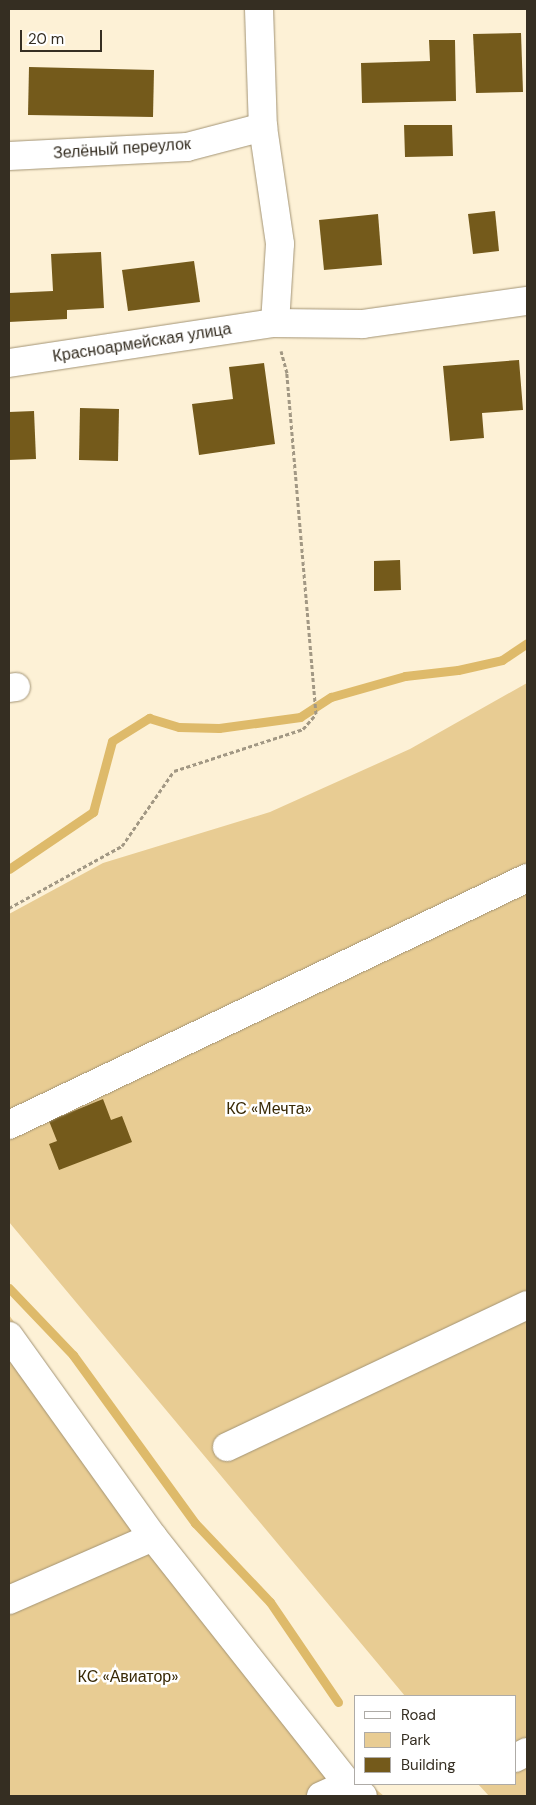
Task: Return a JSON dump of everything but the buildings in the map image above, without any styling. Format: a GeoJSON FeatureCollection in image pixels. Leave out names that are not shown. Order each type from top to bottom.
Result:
{"type":"FeatureCollection","features":[{"type":"Feature","properties":{"kind":"street"},"geometry":{"type":"LineString","coordinates":[[259,9],[263,127],[280,244],[275,323]]}},
{"type":"Feature","properties":{"kind":"street","name":"Зелёный переулок"},"geometry":{"type":"LineString","coordinates":[[9,156],[187,147],[263,127]]}},
{"type":"Feature","properties":{"kind":"street","name":"Красноармейская улица"},"geometry":{"type":"LineString","coordinates":[[9,363],[275,323],[363,324],[527,301]]}},
{"type":"Feature","properties":{"kind":"street"},"geometry":{"type":"LineString","coordinates":[[9,1124],[527,878]]}},
{"type":"Feature","properties":{"kind":"street"},"geometry":{"type":"LineString","coordinates":[[227,1447],[527,1305]]}},
{"type":"Feature","properties":{"kind":"street"},"geometry":{"type":"LineString","coordinates":[[9,1336],[153,1537],[356,1790],[320,1796]]}},
{"type":"Feature","properties":{"kind":"street"},"geometry":{"type":"LineString","coordinates":[[9,1600],[153,1537]]}},
{"type":"Feature","properties":{"kind":"path"},"geometry":{"type":"LineString","coordinates":[[9,908],[122,846],[174,771],[303,729],[316,714],[287,373],[275,323]]}},
{"type":"Feature","properties":{"kind":"green space","name":"КС «Мечта»"},"geometry":{"type":"Polygon","coordinates":[[[527,683],[527,1796],[489,1796],[479,1785],[516,1785],[516,1695],[404,1695],[9,1222],[9,914],[103,863],[270,812],[410,749],[527,683]]]}},
{"type":"Feature","properties":{"kind":"green space","name":"КС «Авиатор»"},"geometry":{"type":"Polygon","coordinates":[[[9,1315],[165,1530],[354,1771],[354,1785],[371,1785],[384,1796],[9,1796],[9,1315]]]}},
{"type":"Feature","properties":{"kind":"waterway"},"geometry":{"type":"LineString","coordinates":[[9,869],[93,812],[112,741],[149,718],[179,727],[219,728],[300,717],[331,697],[405,676],[458,670],[502,660],[527,643]]}},
{"type":"Feature","properties":{"kind":"waterway"},"geometry":{"type":"LineString","coordinates":[[9,1288],[73,1355],[195,1523],[270,1602],[338,1702]]}}]}
